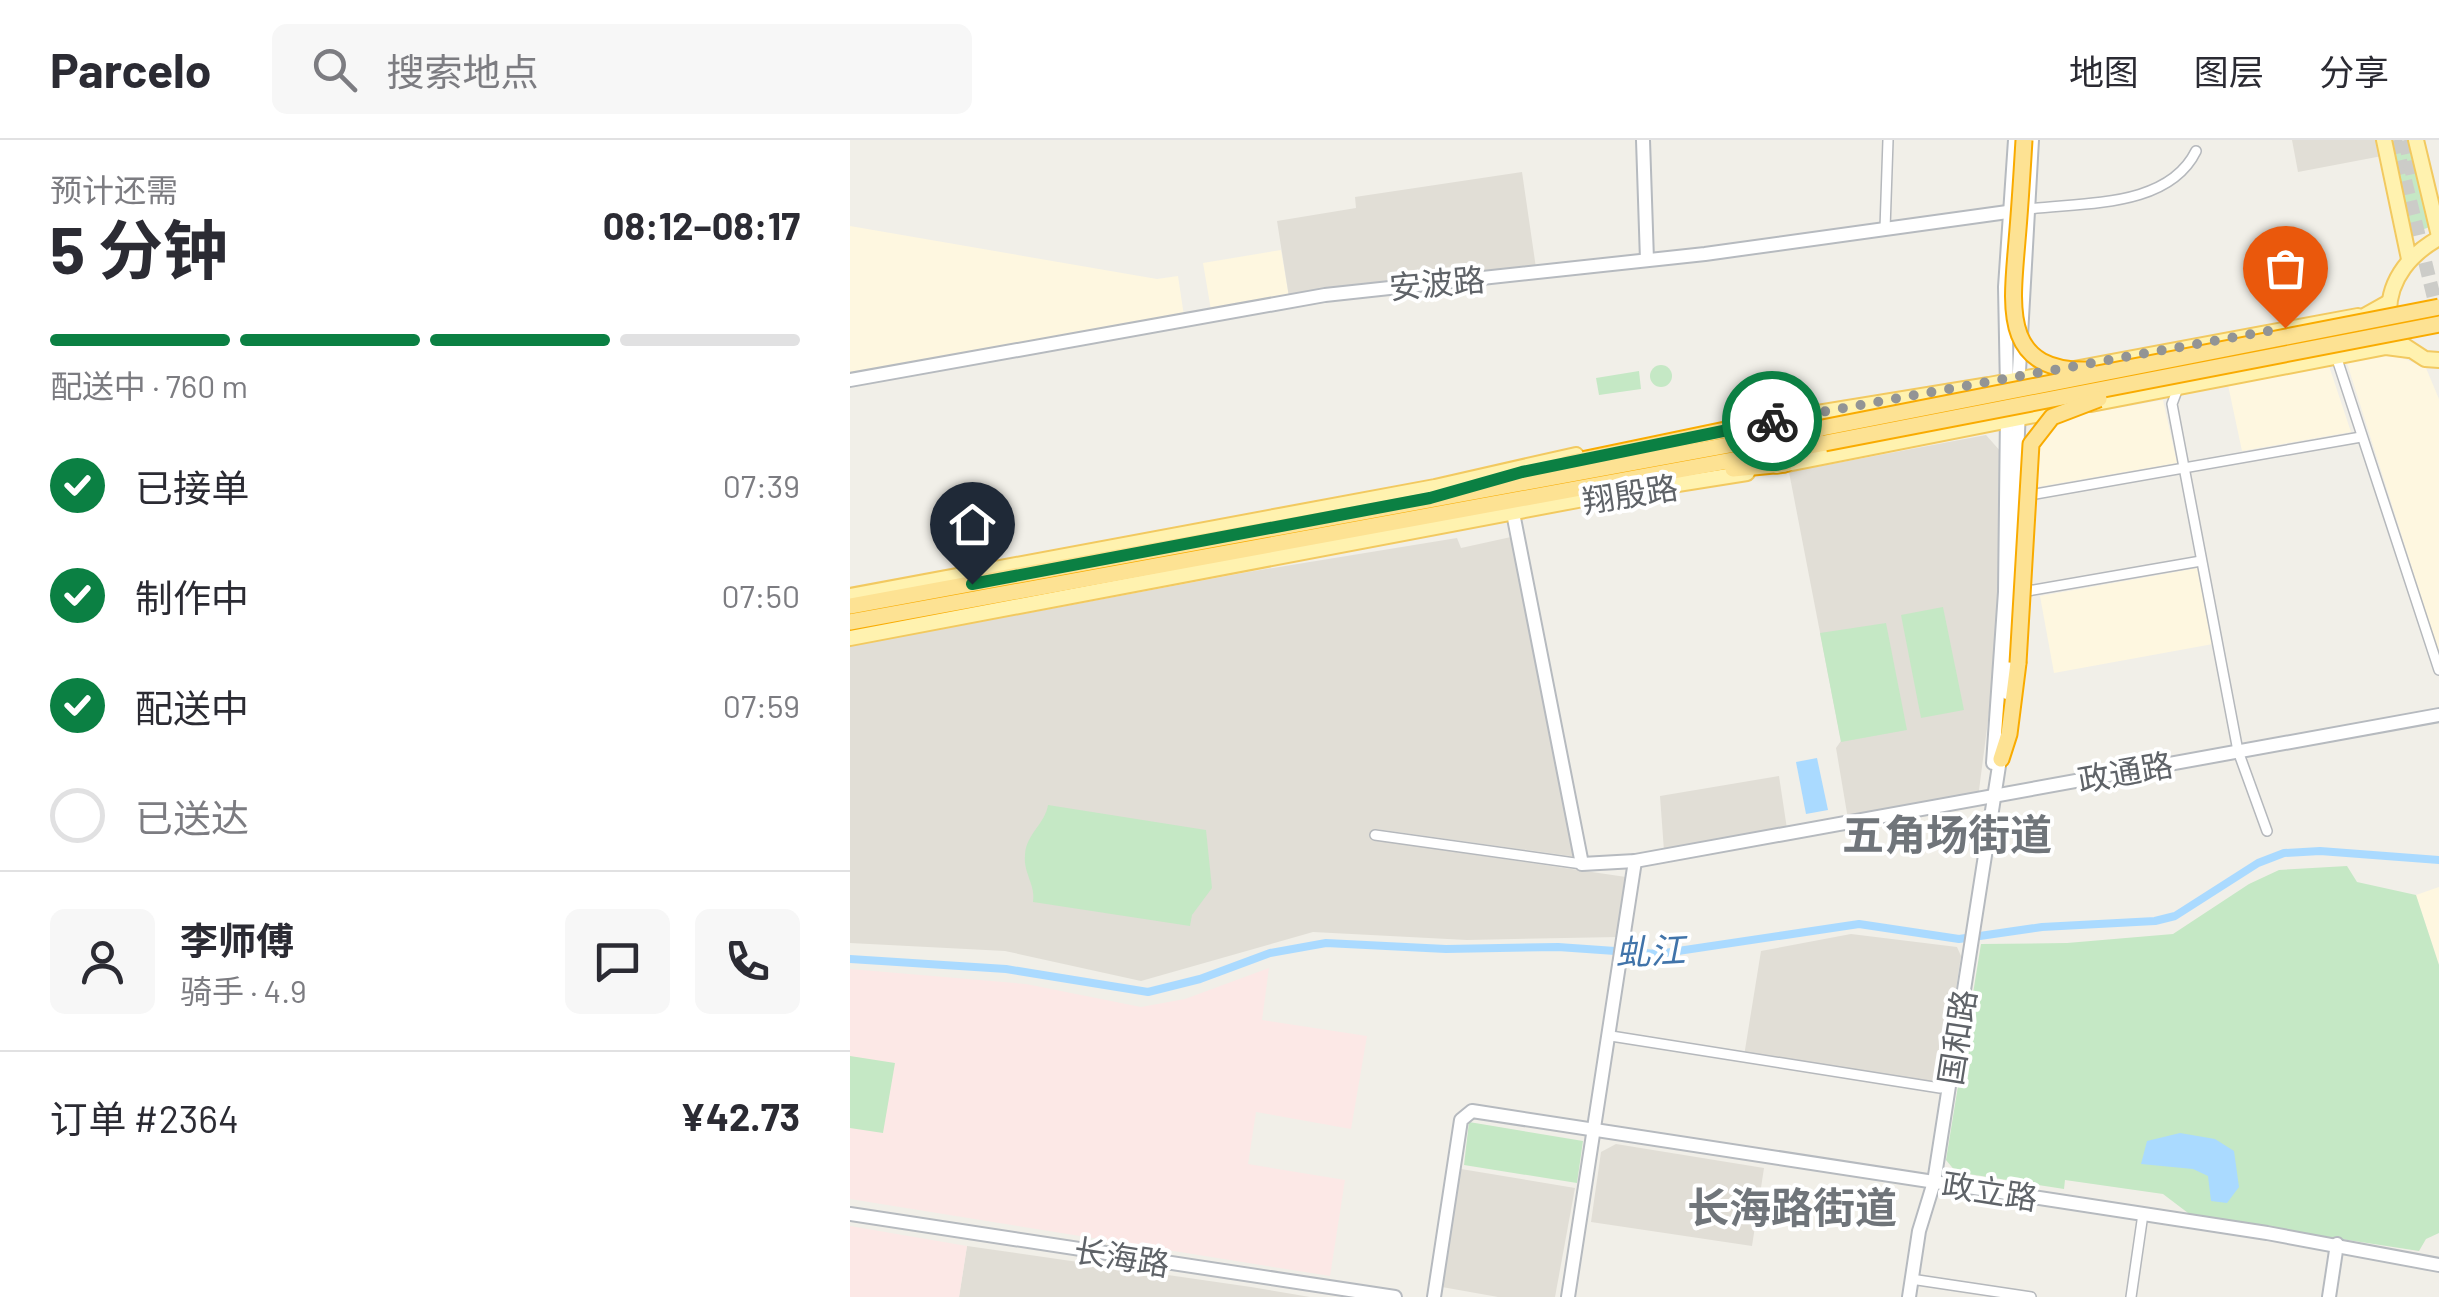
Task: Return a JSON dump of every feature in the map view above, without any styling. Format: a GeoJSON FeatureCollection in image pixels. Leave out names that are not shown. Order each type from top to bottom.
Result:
{"type":"FeatureCollection","features":[{"type":"Feature","properties":{"kind":"highway"},"geometry":{"type":"LineString","coordinates":[[2024,140],[2012,302],[2019,337],[2036,357],[2063,368],[2097,369],[2333,343]]}},
{"type":"Feature","properties":{"kind":"highway"},"geometry":{"type":"LineString","coordinates":[[2001,759],[2009,734],[2018,663],[2026,467],[2031,444],[2045,423],[2086,401],[2240,371],[2439,307]]}},
{"type":"Feature","properties":{"kind":"highway"},"geometry":{"type":"LineString","coordinates":[[850,622],[898,605],[1430,498],[1824,436],[2439,324]]}},
{"type":"Feature","properties":{"kind":"highway"},"geometry":{"type":"LineString","coordinates":[[1430,498],[1522,472],[1754,424]]}},
{"type":"Feature","properties":{"kind":"highway"},"geometry":{"type":"LineString","coordinates":[[850,606],[898,605],[1580,487],[1824,436]]}},
{"type":"Feature","properties":{"kind":"highway"},"geometry":{"type":"LineString","coordinates":[[1580,487],[1786,464]]}},
{"type":"Feature","properties":{"kind":"main road"},"geometry":{"type":"LineString","coordinates":[[2384,140],[2409,259]]}},
{"type":"Feature","properties":{"kind":"main road"},"geometry":{"type":"LineString","coordinates":[[2416,140],[2439,237],[2409,259],[2389,302],[2394,336],[2409,350],[2438,365]]}},
{"type":"Feature","properties":{"kind":"main road","name":"翔殷路"},"geometry":{"type":"LineString","coordinates":[[850,596],[1754,424],[2257,341],[2364,316],[2389,302]]}},
{"type":"Feature","properties":{"kind":"main road","name":"翔殷路"},"geometry":{"type":"LineString","coordinates":[[850,638],[2178,388],[2333,343],[2409,350]]}},
{"type":"Feature","properties":{"kind":"street"},"geometry":{"type":"LineString","coordinates":[[1643,140],[1648,260]]}},
{"type":"Feature","properties":{"kind":"street"},"geometry":{"type":"LineString","coordinates":[[1885,229],[1888,140]]}},
{"type":"Feature","properties":{"kind":"street"},"geometry":{"type":"LineString","coordinates":[[2013,419],[2005,287],[2015,140]]}},
{"type":"Feature","properties":{"kind":"street"},"geometry":{"type":"LineString","coordinates":[[2012,382],[2032,140]]}},
{"type":"Feature","properties":{"kind":"street"},"geometry":{"type":"LineString","coordinates":[[2028,209],[2162,187],[2178,178],[2196,151]]}},
{"type":"Feature","properties":{"kind":"street","name":"安波路"},"geometry":{"type":"LineString","coordinates":[[850,380],[1325,294],[1648,260],[2028,209]]}},
{"type":"Feature","properties":{"kind":"street"},"geometry":{"type":"LineString","coordinates":[[2333,343],[2439,670]]}},
{"type":"Feature","properties":{"kind":"street"},"geometry":{"type":"LineString","coordinates":[[2178,388],[2172,404],[2238,751],[2266,831]]}},
{"type":"Feature","properties":{"kind":"street"},"geometry":{"type":"LineString","coordinates":[[2154,392],[2172,404]]}},
{"type":"Feature","properties":{"kind":"street","name":"国和路"},"geometry":{"type":"LineString","coordinates":[[1908,1297],[1934,1182],[1992,795],[2001,759],[2014,593],[2013,419]]}},
{"type":"Feature","properties":{"kind":"street","name":"国和路"},"geometry":{"type":"LineString","coordinates":[[1996,776],[1992,758],[2006,592],[2013,419]]}},
{"type":"Feature","properties":{"kind":"street"},"geometry":{"type":"LineString","coordinates":[[2016,497],[2361,438]]}},
{"type":"Feature","properties":{"kind":"street"},"geometry":{"type":"LineString","coordinates":[[1375,835],[1582,864],[1513,513]]}},
{"type":"Feature","properties":{"kind":"street"},"geometry":{"type":"LineString","coordinates":[[2014,593],[2202,561]]}},
{"type":"Feature","properties":{"kind":"street","name":"政通路"},"geometry":{"type":"LineString","coordinates":[[1582,864],[1634,861],[2439,715]]}},
{"type":"Feature","properties":{"kind":"street"},"geometry":{"type":"LineString","coordinates":[[2009,734],[2006,785],[2079,779]]}},
{"type":"Feature","properties":{"kind":"street"},"geometry":{"type":"LineString","coordinates":[[1568,1297],[1626,938],[1634,861]]}},
{"type":"Feature","properties":{"kind":"street"},"geometry":{"type":"LineString","coordinates":[[1611,1036],[1940,1088]]}},
{"type":"Feature","properties":{"kind":"street","name":"政立路"},"geometry":{"type":"LineString","coordinates":[[1434,1297],[1465,1114],[1472,1111],[2439,1257]]}},
{"type":"Feature","properties":{"kind":"street","name":"长海路"},"geometry":{"type":"LineString","coordinates":[[850,1214],[1395,1297]]}},
{"type":"Feature","properties":{"kind":"street"},"geometry":{"type":"LineString","coordinates":[[2131,1297],[2143,1214]]}},
{"type":"Feature","properties":{"kind":"street"},"geometry":{"type":"LineString","coordinates":[[2329,1297],[2337,1244]]}},
{"type":"Feature","properties":{"kind":"street","name":"政立路"},"geometry":{"type":"LineString","coordinates":[[2337,1244],[2439,1264]]}},
{"type":"Feature","properties":{"kind":"street"},"geometry":{"type":"LineString","coordinates":[[1912,1279],[2031,1297]]}},
{"type":"Feature","properties":{"kind":"shaded area"},"geometry":{"type":"Polygon","coordinates":[[[2292,140],[2379,140],[2382,156],[2298,172],[2292,140]]]}},
{"type":"Feature","properties":{"kind":"shaded area"},"geometry":{"type":"Polygon","coordinates":[[[1522,172],[1536,268],[1289,297],[1277,221],[1356,208],[1355,197],[1522,172]]]}},
{"type":"Feature","properties":{"kind":"shaded area"},"geometry":{"type":"Polygon","coordinates":[[[850,226],[1157,279],[1178,276],[1184,316],[850,374],[850,226]]]}},
{"type":"Feature","properties":{"kind":"shaded area"},"geometry":{"type":"Polygon","coordinates":[[[1281,250],[1289,297],[1211,310],[1203,263],[1281,250]]]}},
{"type":"Feature","properties":{"kind":"shaded area"},"geometry":{"type":"Polygon","coordinates":[[[2386,351],[2426,368],[2439,399],[2439,653],[2346,360],[2386,351]]]}},
{"type":"Feature","properties":{"kind":"shaded area"},"geometry":{"type":"Polygon","coordinates":[[[2329,366],[2351,432],[2242,451],[2228,385],[2329,366]]]}},
{"type":"Feature","properties":{"kind":"shaded area"},"geometry":{"type":"Polygon","coordinates":[[[2163,400],[2177,463],[2037,487],[2034,461],[2041,433],[2056,419],[2163,400]]]}},
{"type":"Feature","properties":{"kind":"shaded area"},"geometry":{"type":"Polygon","coordinates":[[[1986,435],[2001,452],[1999,635],[1978,798],[1848,819],[1836,748],[1841,741],[1789,472],[1986,435]]]}},
{"type":"Feature","properties":{"kind":"shaded area"},"geometry":{"type":"Polygon","coordinates":[[[1511,537],[1577,857],[1376,829],[1374,840],[1626,877],[1618,937],[1467,940],[1313,932],[1141,981],[1005,951],[850,943],[850,646],[1248,572],[1457,538],[1461,548],[1511,537]]]}},
{"type":"Feature","properties":{"kind":"shaded area"},"geometry":{"type":"Polygon","coordinates":[[[2198,568],[2213,644],[2054,673],[2040,596],[2198,568]]]}},
{"type":"Feature","properties":{"kind":"shaded area"},"geometry":{"type":"Polygon","coordinates":[[[1779,776],[1787,829],[1664,851],[1660,796],[1779,776]]]}},
{"type":"Feature","properties":{"kind":"shaded area"},"geometry":{"type":"Polygon","coordinates":[[[2439,887],[2439,965],[2416,895],[2439,887]]]}},
{"type":"Feature","properties":{"kind":"shaded area"},"geometry":{"type":"Polygon","coordinates":[[[1851,934],[1957,947],[1961,956],[1941,1087],[1744,1056],[1761,951],[1851,934]]]}},
{"type":"Feature","properties":{"kind":"shaded area"},"geometry":{"type":"Polygon","coordinates":[[[1269,968],[1262,1020],[1367,1036],[1351,1129],[1256,1112],[1248,1164],[1345,1180],[1330,1276],[850,1199],[850,969],[1026,984],[1141,1007],[1185,999],[1269,968]]]}},
{"type":"Feature","properties":{"kind":"shaded area"},"geometry":{"type":"Polygon","coordinates":[[[1616,1144],[1764,1168],[1752,1246],[1591,1222],[1601,1152],[1616,1144]]]}},
{"type":"Feature","properties":{"kind":"shaded area"},"geometry":{"type":"Polygon","coordinates":[[[1461,1169],[1575,1188],[1555,1297],[1498,1297],[1442,1287],[1461,1169]]]}},
{"type":"Feature","properties":{"kind":"shaded area"},"geometry":{"type":"Polygon","coordinates":[[[850,1226],[967,1246],[959,1297],[850,1297],[850,1226]]]}},
{"type":"Feature","properties":{"kind":"shaded area"},"geometry":{"type":"Polygon","coordinates":[[[967,1246],[1251,1287],[1310,1297],[959,1297],[967,1246]]]}},
{"type":"Feature","properties":{"kind":"green space"},"geometry":{"type":"Polygon","coordinates":[[[2411,140],[2430,227],[2412,233],[2389,143],[2411,140]]]}},
{"type":"Feature","properties":{"kind":"green space"},"geometry":{"type":"Polygon","coordinates":[[[1657,365],[1665,365],[1672,376],[1665,387],[1657,387],[1650,380],[1650,372],[1657,365]]]}},
{"type":"Feature","properties":{"kind":"green space"},"geometry":{"type":"Polygon","coordinates":[[[1639,371],[1641,389],[1599,395],[1596,378],[1639,371]]]}},
{"type":"Feature","properties":{"kind":"green space"},"geometry":{"type":"Polygon","coordinates":[[[1943,607],[1964,710],[1921,718],[1901,615],[1943,607]]]}},
{"type":"Feature","properties":{"kind":"green space"},"geometry":{"type":"Polygon","coordinates":[[[1886,623],[1907,730],[1841,742],[1820,633],[1886,623]]]}},
{"type":"Feature","properties":{"kind":"green space"},"geometry":{"type":"Polygon","coordinates":[[[1048,805],[1206,830],[1212,888],[1192,915],[1190,926],[1033,902],[1025,855],[1048,805]]]}},
{"type":"Feature","properties":{"kind":"green space"},"geometry":{"type":"Polygon","coordinates":[[[2347,866],[2357,882],[2416,895],[2439,965],[2439,1233],[2426,1239],[2419,1251],[2192,1216],[2163,1194],[2065,1180],[2064,1189],[1956,1172],[1946,1160],[1981,944],[2067,943],[2173,934],[2249,884],[2279,870],[2347,866]]]}},
{"type":"Feature","properties":{"kind":"green space"},"geometry":{"type":"Polygon","coordinates":[[[850,1056],[895,1063],[883,1133],[850,1128],[850,1056]]]}},
{"type":"Feature","properties":{"kind":"green space"},"geometry":{"type":"Polygon","coordinates":[[[1469,1122],[1583,1141],[1577,1183],[1464,1165],[1469,1122]]]}},
{"type":"Feature","properties":{"kind":"water"},"geometry":{"type":"Polygon","coordinates":[[[1817,758],[1828,810],[1806,814],[1796,762],[1817,758]]]}},
{"type":"Feature","properties":{"kind":"water"},"geometry":{"type":"Polygon","coordinates":[[[2180,1133],[2215,1139],[2234,1151],[2239,1187],[2227,1203],[2211,1201],[2208,1176],[2193,1169],[2141,1164],[2147,1141],[2180,1133]]]}},
{"type":"Feature","properties":{"kind":"waterway","name":"虬江"},"geometry":{"type":"LineString","coordinates":[[850,959],[1006,969],[1148,992],[1200,979],[1270,953],[1326,943],[1446,949],[1558,947],[1658,954],[1859,924],[1959,939],[2042,927],[2155,921],[2175,916],[2258,863],[2284,853],[2320,851],[2439,860]]}},
{"type":"Feature","properties":{"kind":"tunnel"},"geometry":{"type":"LineString","coordinates":[[2395,140],[2439,318]]}},
{"type":"Feature","properties":{"kind":"tunnel"},"geometry":{"type":"LineString","coordinates":[[2405,140],[2414,181]]}},
{"type":"Feature","properties":{"kind":"way so far"},"geometry":{"type":"LineString","coordinates":[[1772,421],[1988,385],[2285,328]]}},
{"type":"Feature","properties":{"kind":"district","name":"五角场街道"},"geometry":{"type":"Point","coordinates":[1947,833]}},
{"type":"Feature","properties":{"kind":"district","name":"长海路街道"},"geometry":{"type":"Point","coordinates":[1792,1206]}},
{"type":"Feature","properties":{"kind":"route"},"geometry":{"type":"LineString","coordinates":[[972,584],[1430,498],[1522,472],[1772,421]]}}]}
